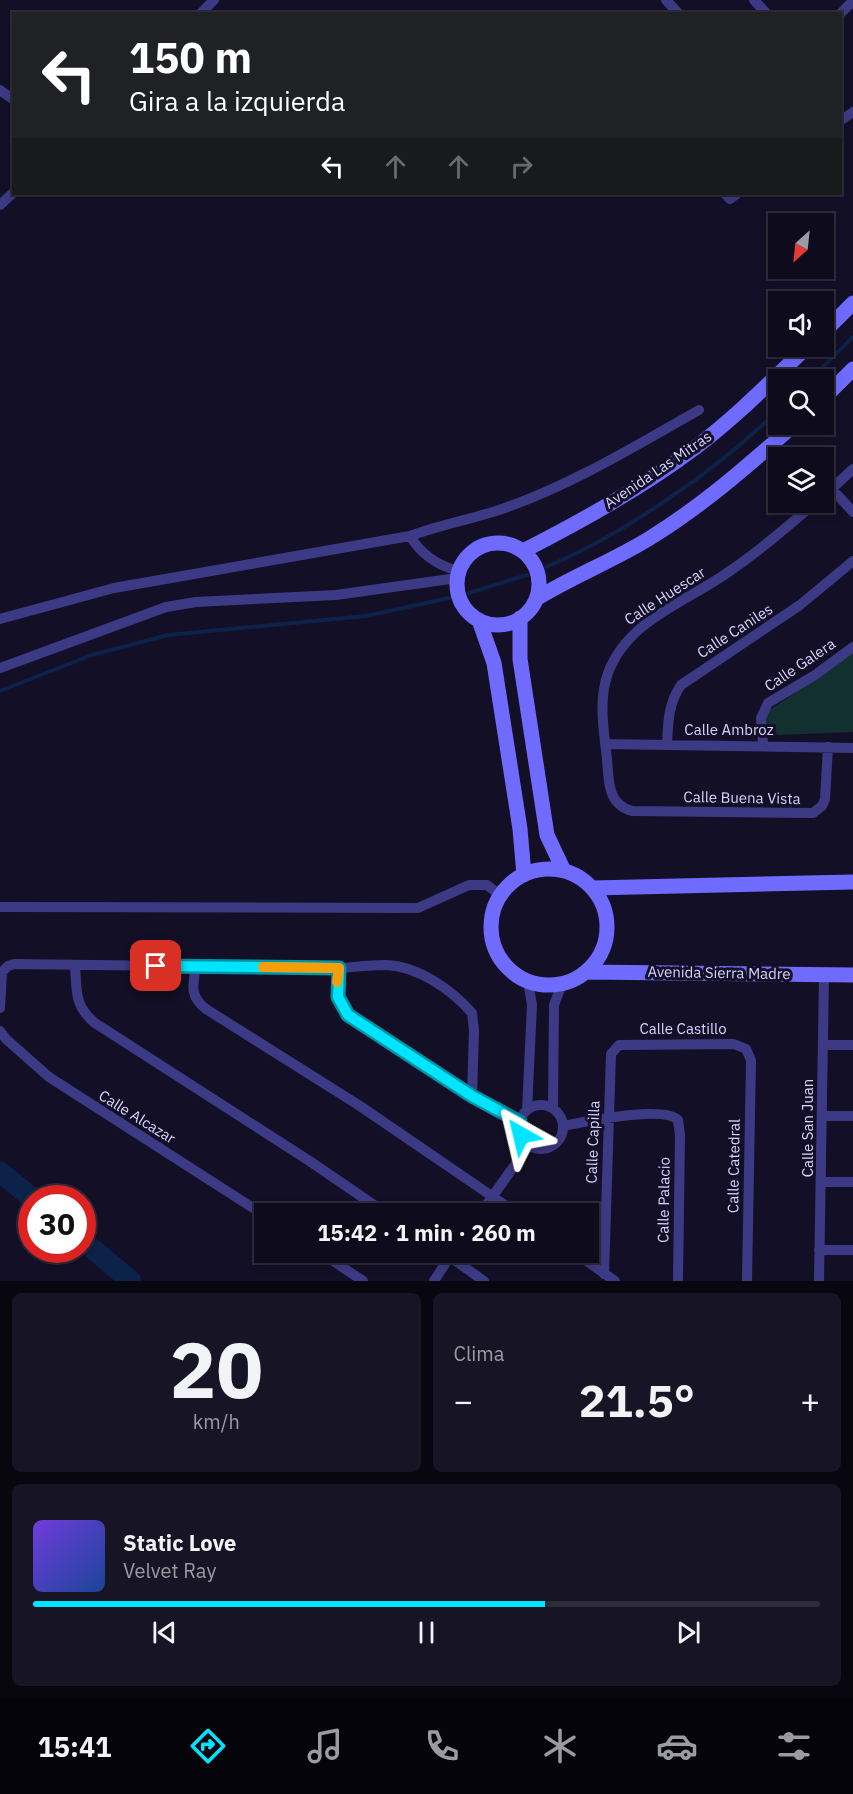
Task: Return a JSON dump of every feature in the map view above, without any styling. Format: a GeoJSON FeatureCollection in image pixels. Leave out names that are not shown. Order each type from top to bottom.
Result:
{"type":"FeatureCollection","features":[{"type":"Feature","properties":{"kind":"street"},"geometry":{"type":"LineString","coordinates":[[202,12],[214,0]]}},
{"type":"Feature","properties":{"kind":"street"},"geometry":{"type":"LineString","coordinates":[[666,0],[677,12]]}},
{"type":"Feature","properties":{"kind":"street"},"geometry":{"type":"LineString","coordinates":[[754,0],[765,12]]}},
{"type":"Feature","properties":{"kind":"street"},"geometry":{"type":"LineString","coordinates":[[842,12],[853,1]]}},
{"type":"Feature","properties":{"kind":"street"},"geometry":{"type":"LineString","coordinates":[[0,205],[12,194]]}},
{"type":"Feature","properties":{"kind":"street"},"geometry":{"type":"LineString","coordinates":[[834,322],[853,303]]}},
{"type":"Feature","properties":{"kind":"street","name":"Avenida Las Mitras"},"geometry":{"type":"LineString","coordinates":[[523,551],[577,524],[640,486],[696,447],[796,357]]}},
{"type":"Feature","properties":{"kind":"street"},"geometry":{"type":"LineString","coordinates":[[834,388],[853,369]]}},
{"type":"Feature","properties":{"kind":"street"},"geometry":{"type":"LineString","coordinates":[[0,619],[114,588],[410,536],[449,521],[501,509],[577,478],[699,410]]}},
{"type":"Feature","properties":{"kind":"street"},"geometry":{"type":"LineString","coordinates":[[479,620],[495,624],[520,618],[536,599],[650,538],[738,475],[783,435]]}},
{"type":"Feature","properties":{"kind":"street"},"geometry":{"type":"LineString","coordinates":[[834,487],[853,470]]}},
{"type":"Feature","properties":{"kind":"street"},"geometry":{"type":"LineString","coordinates":[[834,498],[853,512]]}},
{"type":"Feature","properties":{"kind":"street","name":"Calle Huescar"},"geometry":{"type":"LineString","coordinates":[[609,791],[603,694],[608,674],[627,638],[665,610],[725,574],[802,513]]}},
{"type":"Feature","properties":{"kind":"street"},"geometry":{"type":"LineString","coordinates":[[410,536],[417,547],[458,575]]}},
{"type":"Feature","properties":{"kind":"street"},"geometry":{"type":"LineString","coordinates":[[524,875],[520,829],[494,663],[479,620],[462,602],[458,575],[473,551],[488,544],[506,543],[523,551],[534,564],[539,582],[536,599]]}},
{"type":"Feature","properties":{"kind":"street","name":"Calle Caniles"},"geometry":{"type":"LineString","coordinates":[[667,745],[672,698],[681,685],[800,605],[853,561]]}},
{"type":"Feature","properties":{"kind":"street"},"geometry":{"type":"LineString","coordinates":[[0,668],[166,607],[196,602],[336,595],[458,575]]}},
{"type":"Feature","properties":{"kind":"street"},"geometry":{"type":"LineString","coordinates":[[520,618],[520,658],[547,835],[564,872]]}},
{"type":"Feature","properties":{"kind":"street","name":"Calle Galera"},"geometry":{"type":"LineString","coordinates":[[762,744],[761,718],[768,703],[815,675],[853,647]]}},
{"type":"Feature","properties":{"kind":"street","name":"Calle Ambroz"},"geometry":{"type":"LineString","coordinates":[[605,744],[762,744],[853,748]]}},
{"type":"Feature","properties":{"kind":"street","name":"Calle Buena Vista"},"geometry":{"type":"LineString","coordinates":[[609,791],[615,801],[632,811],[813,813],[822,806],[825,799],[828,747]]}},
{"type":"Feature","properties":{"kind":"street"},"geometry":{"type":"LineString","coordinates":[[544,870],[564,872],[579,878],[592,888],[603,907],[607,928],[603,949],[586,972],[562,984],[539,984],[528,981],[510,971],[493,945],[492,914],[500,895],[524,875],[544,870]]}},
{"type":"Feature","properties":{"kind":"street"},"geometry":{"type":"LineString","coordinates":[[592,888],[853,882]]}},
{"type":"Feature","properties":{"kind":"street"},"geometry":{"type":"LineString","coordinates":[[0,907],[418,908],[470,885],[480,884],[500,895]]}},
{"type":"Feature","properties":{"kind":"street"},"geometry":{"type":"LineString","coordinates":[[0,1008],[2,972],[8,966],[339,968],[388,965],[403,968],[436,984],[464,1004],[472,1013],[474,1030],[472,1096]]}},
{"type":"Feature","properties":{"kind":"street"},"geometry":{"type":"LineString","coordinates":[[75,966],[78,1000],[82,1012],[95,1023],[312,1162],[371,1203]]}},
{"type":"Feature","properties":{"kind":"street"},"geometry":{"type":"LineString","coordinates":[[196,966],[192,991],[199,1004],[360,1106],[503,1203]]}},
{"type":"Feature","properties":{"kind":"street"},"geometry":{"type":"LineString","coordinates":[[339,968],[338,997],[348,1015],[472,1096],[520,1122]]}},
{"type":"Feature","properties":{"kind":"street","name":"Avenida Sierra Madre"},"geometry":{"type":"LineString","coordinates":[[586,972],[853,975]]}},
{"type":"Feature","properties":{"kind":"street","name":"Calle San Juan"},"geometry":{"type":"LineString","coordinates":[[819,1281],[823,1182],[824,975]]}},
{"type":"Feature","properties":{"kind":"street"},"geometry":{"type":"LineString","coordinates":[[528,981],[532,1005],[527,1110],[520,1122],[521,1135],[529,1145],[536,1148],[549,1147],[559,1138],[563,1126],[553,1108],[554,1005],[562,984]]}},
{"type":"Feature","properties":{"kind":"street"},"geometry":{"type":"LineString","coordinates":[[532,1005],[554,1005]]}},
{"type":"Feature","properties":{"kind":"street","name":"Calle Alcazar"},"geometry":{"type":"LineString","coordinates":[[0,1033],[49,1077],[254,1209]]}},
{"type":"Feature","properties":{"kind":"street","name":"Calle Castillo"},"geometry":{"type":"LineString","coordinates":[[615,1048],[626,1044],[734,1044],[742,1046],[749,1053]]}},
{"type":"Feature","properties":{"kind":"street"},"geometry":{"type":"LineString","coordinates":[[823,1045],[853,1045]]}},
{"type":"Feature","properties":{"kind":"street","name":"Calle Capilla"},"geometry":{"type":"LineString","coordinates":[[604,1274],[611,1054],[615,1048]]}},
{"type":"Feature","properties":{"kind":"street","name":"Calle Catedral"},"geometry":{"type":"LineString","coordinates":[[747,1281],[749,1053]]}},
{"type":"Feature","properties":{"kind":"street"},"geometry":{"type":"LineString","coordinates":[[527,1110],[540,1105],[553,1108]]}},
{"type":"Feature","properties":{"kind":"street","name":"Calle Palacio"},"geometry":{"type":"LineString","coordinates":[[609,1117],[669,1115],[678,1120],[680,1135],[678,1281]]}},
{"type":"Feature","properties":{"kind":"street"},"geometry":{"type":"LineString","coordinates":[[823,1116],[853,1116]]}},
{"type":"Feature","properties":{"kind":"street"},"geometry":{"type":"LineString","coordinates":[[563,1126],[609,1117]]}},
{"type":"Feature","properties":{"kind":"street"},"geometry":{"type":"LineString","coordinates":[[488,1203],[529,1145]]}},
{"type":"Feature","properties":{"kind":"street"},"geometry":{"type":"LineString","coordinates":[[823,1182],[853,1182]]}},
{"type":"Feature","properties":{"kind":"street"},"geometry":{"type":"LineString","coordinates":[[819,1250],[853,1250]]}},
{"type":"Feature","properties":{"kind":"street"},"geometry":{"type":"LineString","coordinates":[[336,1263],[363,1281]]}},
{"type":"Feature","properties":{"kind":"street"},"geometry":{"type":"LineString","coordinates":[[434,1281],[443,1263]]}},
{"type":"Feature","properties":{"kind":"street"},"geometry":{"type":"LineString","coordinates":[[460,1263],[484,1281]]}},
{"type":"Feature","properties":{"kind":"street"},"geometry":{"type":"LineString","coordinates":[[589,1263],[615,1281]]}},
{"type":"Feature","properties":{"kind":"green space"},"geometry":{"type":"Polygon","coordinates":[[[853,653],[853,732],[778,735],[769,731],[765,719],[767,712],[853,653]]]}},
{"type":"Feature","properties":{"kind":"waterway"},"geometry":{"type":"LineString","coordinates":[[821,369],[853,337]]}},
{"type":"Feature","properties":{"kind":"waterway"},"geometry":{"type":"LineString","coordinates":[[546,567],[638,519],[699,477],[768,420]]}},
{"type":"Feature","properties":{"kind":"waterway"},"geometry":{"type":"LineString","coordinates":[[469,593],[527,575]]}},
{"type":"Feature","properties":{"kind":"waterway"},"geometry":{"type":"LineString","coordinates":[[0,691],[92,655],[168,635],[366,616],[449,598]]}},
{"type":"Feature","properties":{"kind":"waterway"},"geometry":{"type":"LineString","coordinates":[[0,1172],[18,1187]]}},
{"type":"Feature","properties":{"kind":"waterway"},"geometry":{"type":"LineString","coordinates":[[96,1252],[131,1281]]}},
{"type":"Feature","properties":{"kind":"slow traffic"},"geometry":{"type":"LineString","coordinates":[[263,967],[339,968],[337,982]]}},
{"type":"Feature","properties":{"kind":"route"},"geometry":{"type":"LineString","coordinates":[[156,966],[339,968],[338,997],[348,1015],[472,1096],[520,1122],[521,1135]]}}]}
